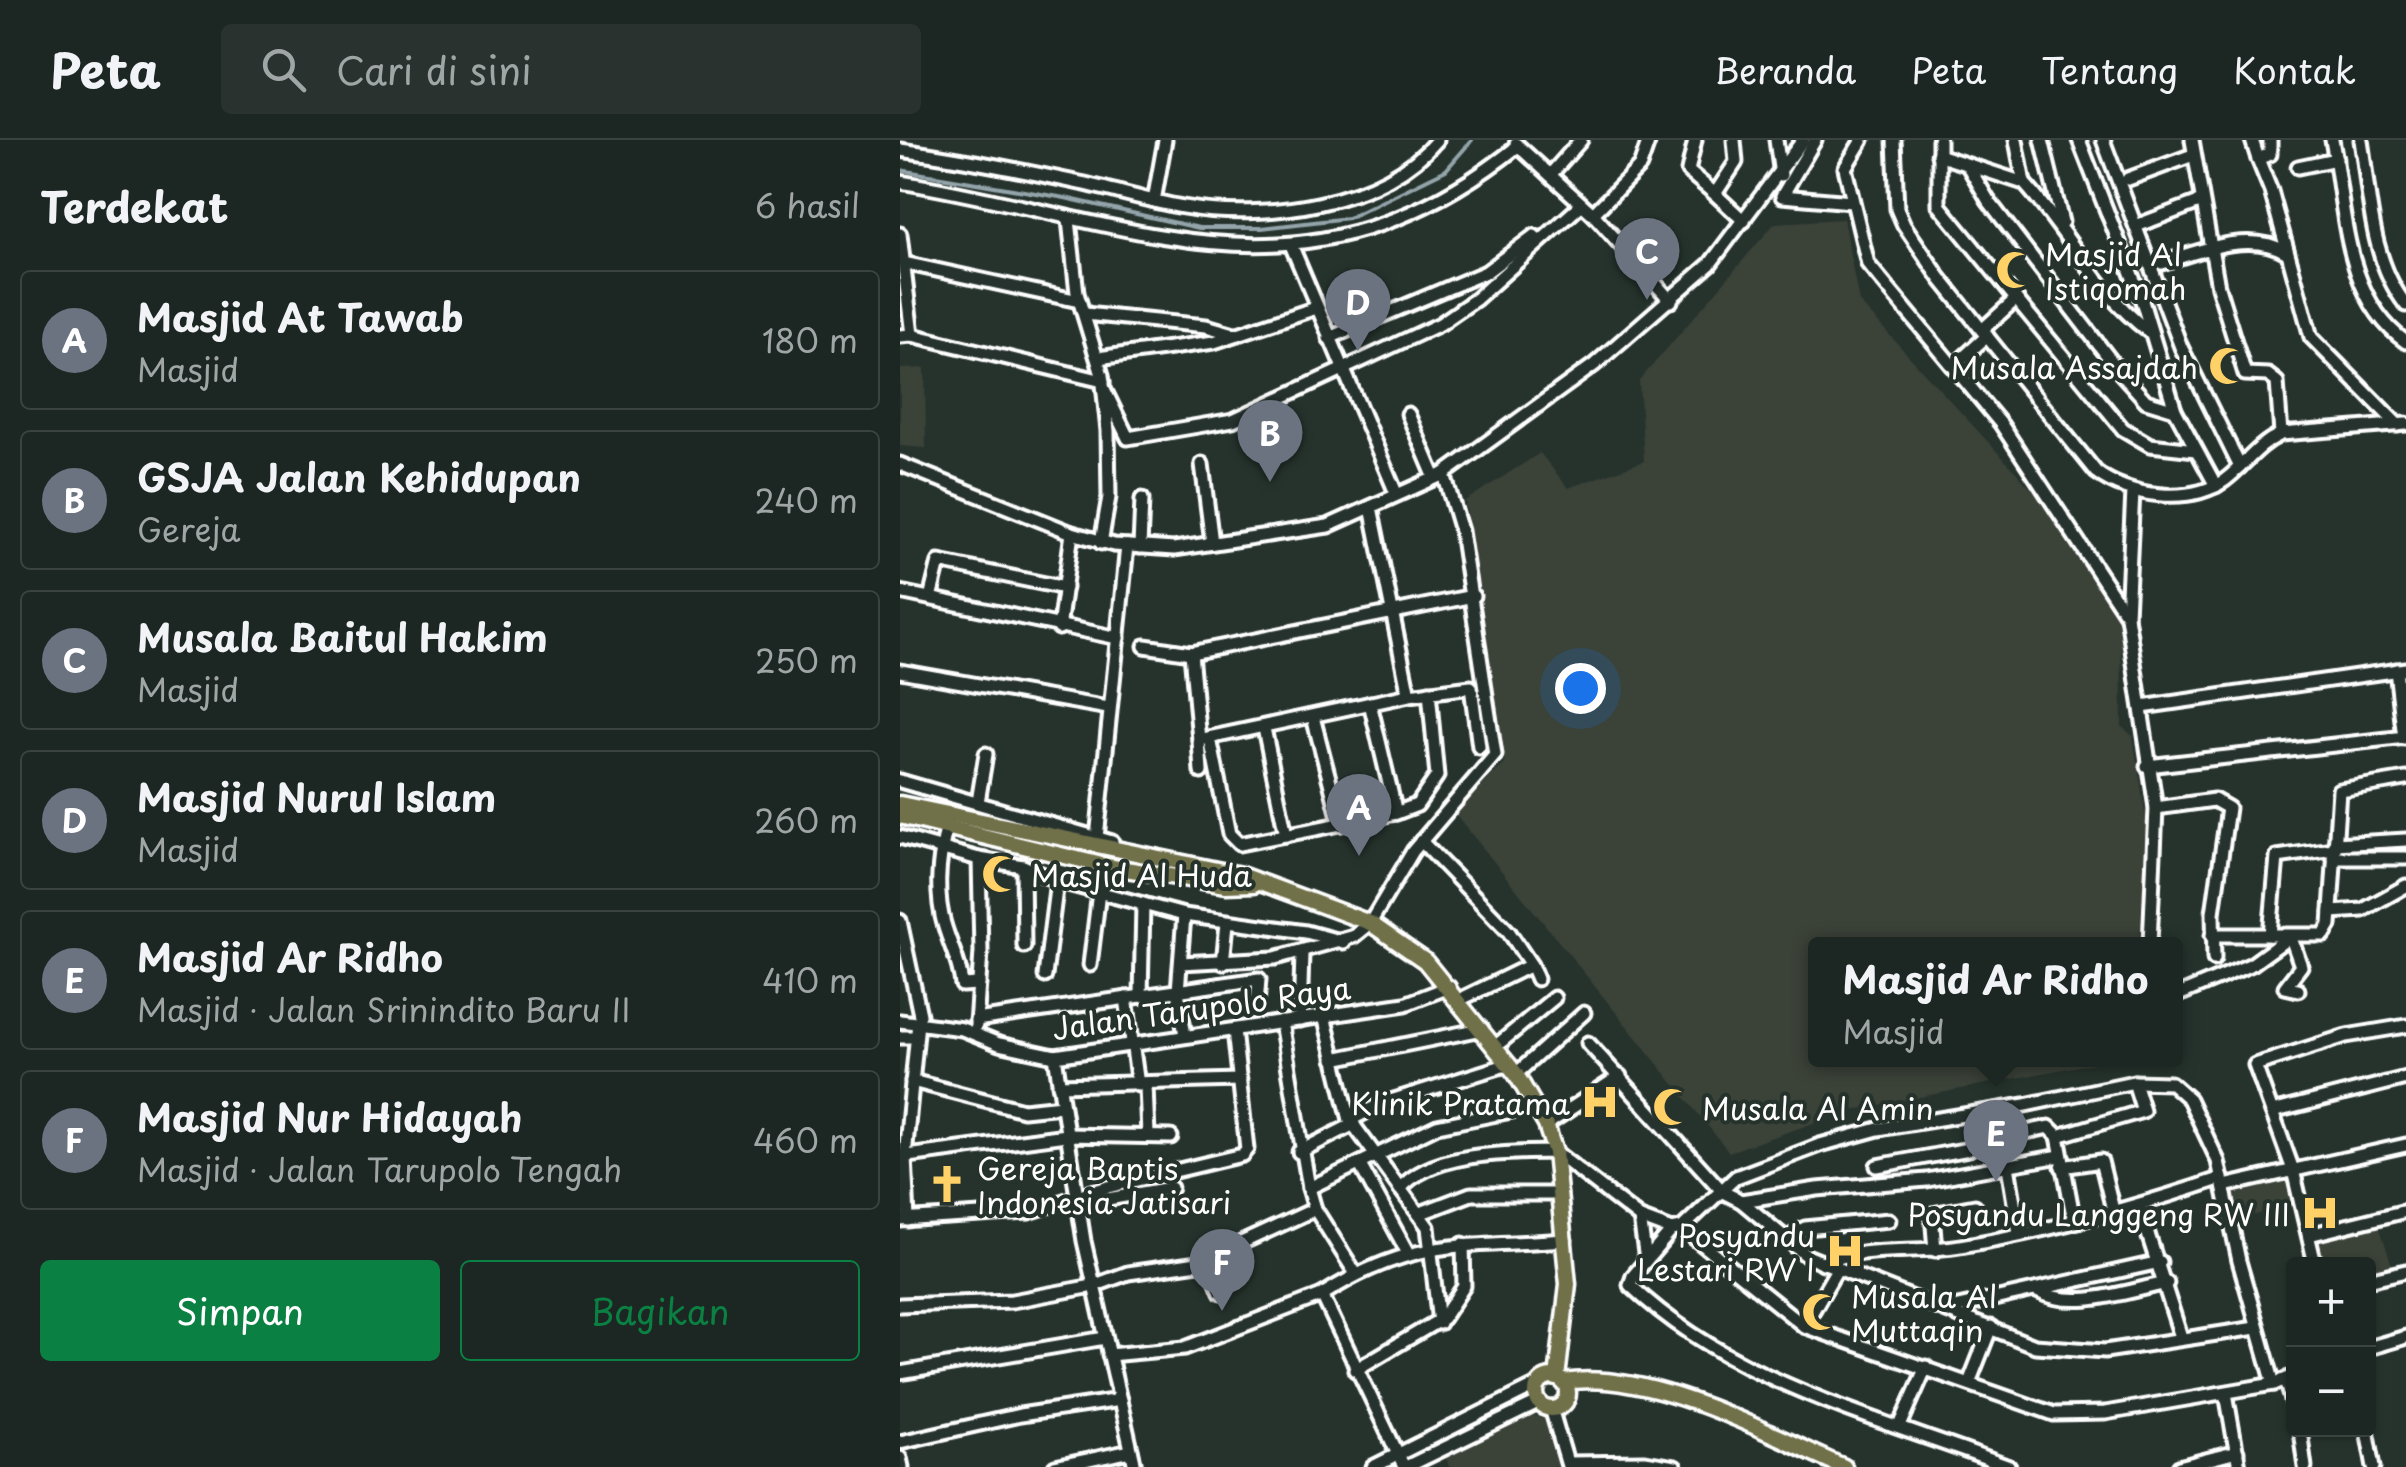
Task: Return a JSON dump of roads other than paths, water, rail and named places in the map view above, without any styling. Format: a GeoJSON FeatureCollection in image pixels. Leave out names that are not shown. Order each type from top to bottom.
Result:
{"type":"FeatureCollection","features":[{"type":"Feature","properties":{"kind":"main road"},"geometry":{"type":"LineString","coordinates":[[900,804],[948,822],[1106,866],[1226,885],[1255,884]]}},
{"type":"Feature","properties":{"kind":"main road"},"geometry":{"type":"LineString","coordinates":[[900,816],[1230,872],[1370,923],[1425,961],[1449,987],[1513,1069],[1546,1125],[1556,1152],[1568,1284],[1560,1380],[1568,1393],[1565,1401],[1545,1405],[1539,1384],[1560,1380],[1601,1381],[1681,1397],[1844,1467]]}},
{"type":"Feature","properties":{"kind":"street"},"geometry":{"type":"LineString","coordinates":[[1154,200],[1165,140]]}},
{"type":"Feature","properties":{"kind":"street"},"geometry":{"type":"LineString","coordinates":[[900,150],[1187,208],[1270,210],[1344,200],[1401,173],[1437,140]]}},
{"type":"Feature","properties":{"kind":"street"},"geometry":{"type":"LineString","coordinates":[[1550,175],[1581,140]]}},
{"type":"Feature","properties":{"kind":"street"},"geometry":{"type":"LineString","coordinates":[[1594,214],[1640,166],[1649,140]]}},
{"type":"Feature","properties":{"kind":"street"},"geometry":{"type":"LineString","coordinates":[[1696,140],[1688,171],[1744,221]]}},
{"type":"Feature","properties":{"kind":"street"},"geometry":{"type":"LineString","coordinates":[[1715,194],[1736,162],[1734,140]]}},
{"type":"Feature","properties":{"kind":"street"},"geometry":{"type":"LineString","coordinates":[[1776,140],[1781,175]]}},
{"type":"Feature","properties":{"kind":"street"},"geometry":{"type":"LineString","coordinates":[[900,464],[1101,543],[1174,549],[1328,526],[1440,476],[1671,302],[1744,221],[1804,140]]}},
{"type":"Feature","properties":{"kind":"street"},"geometry":{"type":"LineString","coordinates":[[1815,140],[1782,196],[1852,202]]}},
{"type":"Feature","properties":{"kind":"street"},"geometry":{"type":"LineString","coordinates":[[1862,140],[1846,168],[1868,264],[2016,443],[2127,616]]}},
{"type":"Feature","properties":{"kind":"street"},"geometry":{"type":"LineString","coordinates":[[1894,140],[1896,209],[1940,278],[2096,472],[2133,491],[2176,494],[2216,486],[2262,444],[2280,434],[2402,425]]}},
{"type":"Feature","properties":{"kind":"street"},"geometry":{"type":"LineString","coordinates":[[1939,140],[1939,205],[2098,402],[2136,440],[2176,451],[2196,450]]}},
{"type":"Feature","properties":{"kind":"street"},"geometry":{"type":"LineString","coordinates":[[2016,140],[2024,183],[2062,226],[2124,313],[2148,331]]}},
{"type":"Feature","properties":{"kind":"street"},"geometry":{"type":"LineString","coordinates":[[2042,140],[2062,226]]}},
{"type":"Feature","properties":{"kind":"street"},"geometry":{"type":"LineString","coordinates":[[2080,140],[2142,301],[2175,410],[2216,486]]}},
{"type":"Feature","properties":{"kind":"street"},"geometry":{"type":"LineString","coordinates":[[2103,140],[2181,348],[2240,467]]}},
{"type":"Feature","properties":{"kind":"street"},"geometry":{"type":"LineString","coordinates":[[2192,140],[2218,287],[2246,374],[2268,375],[2277,382],[2280,434]]}},
{"type":"Feature","properties":{"kind":"street"},"geometry":{"type":"LineString","coordinates":[[2252,140],[2266,174],[2311,337],[2402,425]]}},
{"type":"Feature","properties":{"kind":"street"},"geometry":{"type":"LineString","coordinates":[[2258,160],[2270,154],[2270,140]]}},
{"type":"Feature","properties":{"kind":"street"},"geometry":{"type":"LineString","coordinates":[[2332,140],[2345,222],[2365,294],[2392,332],[2406,342]]}},
{"type":"Feature","properties":{"kind":"street"},"geometry":{"type":"LineString","coordinates":[[2361,140],[2372,223],[2382,258],[2406,305]]}},
{"type":"Feature","properties":{"kind":"street"},"geometry":{"type":"LineString","coordinates":[[900,182],[1164,237],[1292,247],[1338,240],[1440,202],[1516,143],[1594,214],[1671,302]]}},
{"type":"Feature","properties":{"kind":"street"},"geometry":{"type":"LineString","coordinates":[[1938,155],[2024,183]]}},
{"type":"Feature","properties":{"kind":"street"},"geometry":{"type":"LineString","coordinates":[[2128,178],[2193,155]]}},
{"type":"Feature","properties":{"kind":"street"},"geometry":{"type":"LineString","coordinates":[[2298,168],[2336,158]]}},
{"type":"Feature","properties":{"kind":"street"},"geometry":{"type":"LineString","coordinates":[[1968,166],[1988,200],[2119,371],[2146,401],[2175,410]]}},
{"type":"Feature","properties":{"kind":"street"},"geometry":{"type":"LineString","coordinates":[[2136,226],[2202,201]]}},
{"type":"Feature","properties":{"kind":"street"},"geometry":{"type":"LineString","coordinates":[[1329,338],[1486,272],[1578,202]]}},
{"type":"Feature","properties":{"kind":"street"},"geometry":{"type":"LineString","coordinates":[[900,234],[906,336],[1103,385],[1132,439],[1233,420],[1457,313],[1578,202]]}},
{"type":"Feature","properties":{"kind":"street"},"geometry":{"type":"LineString","coordinates":[[1069,220],[1080,300],[1103,385],[1111,472],[1101,543]]}},
{"type":"Feature","properties":{"kind":"street"},"geometry":{"type":"LineString","coordinates":[[2162,263],[2211,248],[2261,242],[2286,252]]}},
{"type":"Feature","properties":{"kind":"street"},"geometry":{"type":"LineString","coordinates":[[1292,247],[1396,494]]}},
{"type":"Feature","properties":{"kind":"street"},"geometry":{"type":"LineString","coordinates":[[904,263],[1080,300]]}},
{"type":"Feature","properties":{"kind":"street"},"geometry":{"type":"LineString","coordinates":[[1954,366],[2016,299]]}},
{"type":"Feature","properties":{"kind":"street"},"geometry":{"type":"LineString","coordinates":[[1098,358],[1238,335],[1316,308]]}},
{"type":"Feature","properties":{"kind":"street"},"geometry":{"type":"LineString","coordinates":[[1085,314],[1206,326],[1238,335]]}},
{"type":"Feature","properties":{"kind":"street"},"geometry":{"type":"LineString","coordinates":[[1181,963],[1223,963],[1302,953],[1343,942],[1370,923],[1421,841],[1495,755],[1473,596],[1440,476],[1408,414]]}},
{"type":"Feature","properties":{"kind":"street"},"geometry":{"type":"LineString","coordinates":[[1202,464],[1212,543]]}},
{"type":"Feature","properties":{"kind":"street"},"geometry":{"type":"LineString","coordinates":[[2133,491],[2127,616],[2156,808],[2150,937]]}},
{"type":"Feature","properties":{"kind":"street"},"geometry":{"type":"LineString","coordinates":[[1097,838],[1108,708],[1142,499]]}},
{"type":"Feature","properties":{"kind":"street"},"geometry":{"type":"LineString","coordinates":[[1371,507],[1409,694]]}},
{"type":"Feature","properties":{"kind":"street"},"geometry":{"type":"LineString","coordinates":[[1059,628],[1072,534]]}},
{"type":"Feature","properties":{"kind":"street"},"geometry":{"type":"LineString","coordinates":[[930,598],[938,562],[1064,588]]}},
{"type":"Feature","properties":{"kind":"street"},"geometry":{"type":"LineString","coordinates":[[900,592],[1118,638]]}},
{"type":"Feature","properties":{"kind":"street"},"geometry":{"type":"LineString","coordinates":[[1146,646],[1191,653],[1473,596]]}},
{"type":"Feature","properties":{"kind":"street"},"geometry":{"type":"LineString","coordinates":[[1191,653],[1204,739],[1233,840],[1239,844],[1396,813],[1426,796],[1437,776],[1429,692]]}},
{"type":"Feature","properties":{"kind":"street"},"geometry":{"type":"LineString","coordinates":[[2142,707],[2401,669],[2405,738],[2147,766]]}},
{"type":"Feature","properties":{"kind":"street"},"geometry":{"type":"LineString","coordinates":[[900,671],[1108,708]]}},
{"type":"Feature","properties":{"kind":"street"},"geometry":{"type":"LineString","coordinates":[[1204,739],[1409,694],[1486,684]]}},
{"type":"Feature","properties":{"kind":"street"},"geometry":{"type":"LineString","coordinates":[[1470,686],[1479,748]]}},
{"type":"Feature","properties":{"kind":"street"},"geometry":{"type":"LineString","coordinates":[[1370,704],[1396,813]]}},
{"type":"Feature","properties":{"kind":"street"},"geometry":{"type":"LineString","coordinates":[[1313,716],[1342,824]]}},
{"type":"Feature","properties":{"kind":"street"},"geometry":{"type":"LineString","coordinates":[[1264,728],[1286,835]]}},
{"type":"Feature","properties":{"kind":"street"},"geometry":{"type":"LineString","coordinates":[[1201,772],[1204,739]]}},
{"type":"Feature","properties":{"kind":"street"},"geometry":{"type":"LineString","coordinates":[[978,802],[986,754]]}},
{"type":"Feature","properties":{"kind":"street"},"geometry":{"type":"LineString","coordinates":[[2212,936],[2324,935],[2331,912],[2338,790],[2406,779]]}},
{"type":"Feature","properties":{"kind":"street"},"geometry":{"type":"LineString","coordinates":[[900,780],[1097,838],[1228,868],[1230,872]]}},
{"type":"Feature","properties":{"kind":"street"},"geometry":{"type":"LineString","coordinates":[[2156,808],[2214,800],[2228,808],[2212,936],[2214,959]]}},
{"type":"Feature","properties":{"kind":"street"},"geometry":{"type":"LineString","coordinates":[[948,822],[939,848],[942,916],[960,965],[962,985],[979,984]]}},
{"type":"Feature","properties":{"kind":"street"},"geometry":{"type":"LineString","coordinates":[[900,837],[979,860],[1023,866],[1057,880],[1184,916],[1306,932],[1343,942]]}},
{"type":"Feature","properties":{"kind":"street"},"geometry":{"type":"LineString","coordinates":[[2270,935],[2276,856],[2406,840]]}},
{"type":"Feature","properties":{"kind":"street"},"geometry":{"type":"LineString","coordinates":[[1421,841],[1518,942],[1537,979]]}},
{"type":"Feature","properties":{"kind":"street"},"geometry":{"type":"LineString","coordinates":[[2334,851],[2406,858]]}},
{"type":"Feature","properties":{"kind":"street"},"geometry":{"type":"LineString","coordinates":[[975,1034],[979,860]]}},
{"type":"Feature","properties":{"kind":"street"},"geometry":{"type":"LineString","coordinates":[[1023,866],[1024,946]]}},
{"type":"Feature","properties":{"kind":"street"},"geometry":{"type":"LineString","coordinates":[[1045,976],[1057,880]]}},
{"type":"Feature","properties":{"kind":"street"},"geometry":{"type":"LineString","coordinates":[[2331,912],[2363,910],[2406,886]]}},
{"type":"Feature","properties":{"kind":"street"},"geometry":{"type":"LineString","coordinates":[[1090,964],[1099,892]]}},
{"type":"Feature","properties":{"kind":"street"},"geometry":{"type":"LineString","coordinates":[[1141,996],[1144,904]]}},
{"type":"Feature","properties":{"kind":"street"},"geometry":{"type":"LineString","coordinates":[[1184,916],[1178,992],[1185,1036]]}},
{"type":"Feature","properties":{"kind":"street"},"geometry":{"type":"LineString","coordinates":[[900,922],[919,1018],[904,1101],[904,1220],[1029,1212],[1242,1155],[1247,1149],[1234,1030]]}},
{"type":"Feature","properties":{"kind":"street"},"geometry":{"type":"LineString","coordinates":[[1223,963],[1228,923]]}},
{"type":"Feature","properties":{"kind":"street"},"geometry":{"type":"LineString","coordinates":[[2289,938],[2301,966],[2285,988],[2298,990]]}},
{"type":"Feature","properties":{"kind":"street"},"geometry":{"type":"LineString","coordinates":[[2183,993],[2252,964],[2289,938]]}},
{"type":"Feature","properties":{"kind":"street"},"geometry":{"type":"LineString","coordinates":[[1300,1020],[1302,953]]}},
{"type":"Feature","properties":{"kind":"street"},"geometry":{"type":"LineString","coordinates":[[1459,1000],[1531,965]]}},
{"type":"Feature","properties":{"kind":"street"},"geometry":{"type":"LineString","coordinates":[[976,1020],[1259,979],[1257,1005]]}},
{"type":"Feature","properties":{"kind":"street","name":"Jalan Tarupolo Raya"},"geometry":{"type":"LineString","coordinates":[[900,1021],[919,1018],[1055,1056],[1405,1004],[1449,987]]}},
{"type":"Feature","properties":{"kind":"street"},"geometry":{"type":"LineString","coordinates":[[1126,998],[1148,1135]]}},
{"type":"Feature","properties":{"kind":"street"},"geometry":{"type":"LineString","coordinates":[[1496,1046],[1554,998]]}},
{"type":"Feature","properties":{"kind":"street"},"geometry":{"type":"LineString","coordinates":[[1324,1016],[1352,1122],[1420,1214],[1429,1233],[1439,1322]]}},
{"type":"Feature","properties":{"kind":"street"},"geometry":{"type":"LineString","coordinates":[[1299,1152],[1381,1104],[1513,1069],[1575,1016]]}},
{"type":"Feature","properties":{"kind":"street"},"geometry":{"type":"LineString","coordinates":[[1281,1022],[1299,1152],[1308,1188],[1315,1209],[1356,1274]]}},
{"type":"Feature","properties":{"kind":"street"},"geometry":{"type":"LineString","coordinates":[[2314,1257],[2293,1170],[2255,1065],[2346,1036],[2406,1026]]}},
{"type":"Feature","properties":{"kind":"street"},"geometry":{"type":"LineString","coordinates":[[1334,1059],[1482,1029]]}},
{"type":"Feature","properties":{"kind":"street"},"geometry":{"type":"LineString","coordinates":[[900,1037],[915,1037]]}},
{"type":"Feature","properties":{"kind":"street"},"geometry":{"type":"LineString","coordinates":[[1588,1043],[1723,1192],[1741,1201],[1822,1263],[1949,1309],[2035,1346],[2059,1351],[2105,1351],[2256,1328]]}},
{"type":"Feature","properties":{"kind":"street"},"geometry":{"type":"LineString","coordinates":[[1055,1056],[1094,1286],[1134,1467]]}},
{"type":"Feature","properties":{"kind":"street"},"geometry":{"type":"LineString","coordinates":[[908,1073],[1023,1110],[1062,1106]]}},
{"type":"Feature","properties":{"kind":"street"},"geometry":{"type":"LineString","coordinates":[[1546,1125],[1620,1076]]}},
{"type":"Feature","properties":{"kind":"street"},"geometry":{"type":"LineString","coordinates":[[2272,1112],[2406,1078]]}},
{"type":"Feature","properties":{"kind":"street"},"geometry":{"type":"LineString","coordinates":[[1058,1085],[1142,1086],[1240,1080]]}},
{"type":"Feature","properties":{"kind":"street"},"geometry":{"type":"LineString","coordinates":[[2058,1136],[2143,1111],[2134,1082]]}},
{"type":"Feature","properties":{"kind":"street"},"geometry":{"type":"LineString","coordinates":[[1400,1189],[1423,1172],[1456,1162],[1556,1152],[1640,1218],[1677,1229],[1804,1326],[2054,1414],[2080,1416],[2284,1380],[2256,1328],[2223,1182],[2206,1129],[2178,1085],[2134,1082],[2025,1106],[1878,1129],[1820,1145],[1736,1177],[1677,1229],[1633,1276],[1632,1287],[1692,1334],[1741,1364],[2008,1467]]}},
{"type":"Feature","properties":{"kind":"street"},"geometry":{"type":"LineString","coordinates":[[1308,1188],[1437,1126],[1536,1106]]}},
{"type":"Feature","properties":{"kind":"street"},"geometry":{"type":"LineString","coordinates":[[1877,1166],[2048,1126],[2058,1136],[2074,1221]]}},
{"type":"Feature","properties":{"kind":"street"},"geometry":{"type":"LineString","coordinates":[[903,1156],[1066,1135],[1171,1137]]}},
{"type":"Feature","properties":{"kind":"street"},"geometry":{"type":"LineString","coordinates":[[1822,1263],[1860,1252],[1936,1250],[2114,1214],[2223,1182],[2406,1145]]}},
{"type":"Feature","properties":{"kind":"street"},"geometry":{"type":"LineString","coordinates":[[1741,1201],[2008,1166],[2101,1160],[2114,1214]]}},
{"type":"Feature","properties":{"kind":"street"},"geometry":{"type":"LineString","coordinates":[[1360,1165],[1409,1255]]}},
{"type":"Feature","properties":{"kind":"street"},"geometry":{"type":"LineString","coordinates":[[2008,1166],[2019,1233]]}},
{"type":"Feature","properties":{"kind":"street"},"geometry":{"type":"LineString","coordinates":[[1078,1200],[1171,1188]]}},
{"type":"Feature","properties":{"kind":"street"},"geometry":{"type":"LineString","coordinates":[[1420,1214],[1471,1194],[1560,1194]]}},
{"type":"Feature","properties":{"kind":"street"},"geometry":{"type":"LineString","coordinates":[[1936,1250],[1932,1214],[1975,1206]]}},
{"type":"Feature","properties":{"kind":"street"},"geometry":{"type":"LineString","coordinates":[[2140,1206],[2181,1337]]}},
{"type":"Feature","properties":{"kind":"street"},"geometry":{"type":"LineString","coordinates":[[900,1304],[1012,1301],[1094,1286],[1128,1273],[1208,1260],[1315,1209]]}},
{"type":"Feature","properties":{"kind":"street"},"geometry":{"type":"LineString","coordinates":[[2309,1236],[2406,1211]]}},
{"type":"Feature","properties":{"kind":"street"},"geometry":{"type":"LineString","coordinates":[[1640,1218],[1646,1260]]}},
{"type":"Feature","properties":{"kind":"street"},"geometry":{"type":"LineString","coordinates":[[1786,1239],[1805,1228],[1889,1220]]}},
{"type":"Feature","properties":{"kind":"street"},"geometry":{"type":"LineString","coordinates":[[1109,1355],[1185,1348],[1322,1295],[1356,1274],[1430,1249],[1565,1240]]}},
{"type":"Feature","properties":{"kind":"street"},"geometry":{"type":"LineString","coordinates":[[1355,1370],[1439,1322],[1464,1286],[1464,1244]]}},
{"type":"Feature","properties":{"kind":"street"},"geometry":{"type":"LineString","coordinates":[[1208,1260],[1221,1292]]}},
{"type":"Feature","properties":{"kind":"street"},"geometry":{"type":"LineString","coordinates":[[1949,1309],[2160,1262]]}},
{"type":"Feature","properties":{"kind":"street"},"geometry":{"type":"LineString","coordinates":[[1804,1326],[1837,1269]]}},
{"type":"Feature","properties":{"kind":"street"},"geometry":{"type":"LineString","coordinates":[[2376,1278],[2406,1271]]}},
{"type":"Feature","properties":{"kind":"street"},"geometry":{"type":"LineString","coordinates":[[2038,1290],[2063,1300],[2166,1283]]}},
{"type":"Feature","properties":{"kind":"street"},"geometry":{"type":"LineString","coordinates":[[1322,1295],[1405,1467],[1545,1405],[1568,1465],[1645,1462],[1674,1467]]}},
{"type":"Feature","properties":{"kind":"street"},"geometry":{"type":"LineString","coordinates":[[1970,1384],[1992,1327]]}},
{"type":"Feature","properties":{"kind":"street"},"geometry":{"type":"LineString","coordinates":[[2371,1347],[2406,1337]]}},
{"type":"Feature","properties":{"kind":"street"},"geometry":{"type":"LineString","coordinates":[[900,1373],[1104,1338]]}},
{"type":"Feature","properties":{"kind":"street"},"geometry":{"type":"LineString","coordinates":[[1900,1426],[1926,1367]]}},
{"type":"Feature","properties":{"kind":"street"},"geometry":{"type":"LineString","coordinates":[[1373,1467],[1539,1384]]}},
{"type":"Feature","properties":{"kind":"street"},"geometry":{"type":"LineString","coordinates":[[2226,1393],[2240,1467]]}},
{"type":"Feature","properties":{"kind":"street"},"geometry":{"type":"LineString","coordinates":[[900,1442],[1020,1415],[1120,1400]]}},
{"type":"Feature","properties":{"kind":"street"},"geometry":{"type":"LineString","coordinates":[[2301,1437],[2305,1467]]}},
{"type":"Feature","properties":{"kind":"street"},"geometry":{"type":"LineString","coordinates":[[2368,1437],[2374,1467]]}},
{"type":"Feature","properties":{"kind":"street"},"geometry":{"type":"LineString","coordinates":[[1055,1467],[1131,1451]]}},
{"type":"Feature","properties":{"kind":"street"},"geometry":{"type":"LineString","coordinates":[[2180,1467],[2237,1452]]}},
{"type":"Feature","properties":{"kind":"street"},"geometry":{"type":"LineString","coordinates":[[900,1458],[902,1467]]}},
{"type":"Feature","properties":{"kind":"waterway"},"geometry":{"type":"LineString","coordinates":[[900,170],[1065,198],[1199,228],[1262,228],[1348,218],[1446,170],[1472,140]]}},
{"type":"Feature","properties":{"kind":"place","name":"Masjid Al Istiqomah"},"geometry":{"type":"Point","coordinates":[2015,270]}},
{"type":"Feature","properties":{"kind":"place","name":"Musala Baitul Hakim"},"geometry":{"type":"Point","coordinates":[1647,300]}},
{"type":"Feature","properties":{"kind":"place","name":"Masjid Nurul Islam"},"geometry":{"type":"Point","coordinates":[1358,351]}},
{"type":"Feature","properties":{"kind":"place","name":"Musala Assajdah"},"geometry":{"type":"Point","coordinates":[2228,366]}},
{"type":"Feature","properties":{"kind":"place","name":"GSJA Jalan Kehidupan"},"geometry":{"type":"Point","coordinates":[1270,482]}},
{"type":"Feature","properties":{"kind":"place","name":"Masjid At Tawab"},"geometry":{"type":"Point","coordinates":[1359,856]}},
{"type":"Feature","properties":{"kind":"place","name":"Masjid Al Huda"},"geometry":{"type":"Point","coordinates":[1001,874]}},
{"type":"Feature","properties":{"kind":"place","name":"Klinik Pratama"},"geometry":{"type":"Point","coordinates":[1600,1102]}},
{"type":"Feature","properties":{"kind":"place","name":"Musala Al Amin"},"geometry":{"type":"Point","coordinates":[1672,1107]}},
{"type":"Feature","properties":{"kind":"place","name":"Masjid Ar Ridho"},"geometry":{"type":"Point","coordinates":[1996,1182]}},
{"type":"Feature","properties":{"kind":"place","name":"Gereja Baptis Indonesia Jatisari"},"geometry":{"type":"Point","coordinates":[947,1184]}},
{"type":"Feature","properties":{"kind":"place","name":"Posyandu Langgeng RW III"},"geometry":{"type":"Point","coordinates":[2320,1213]}},
{"type":"Feature","properties":{"kind":"place","name":"Posyandu Lestari RW I"},"geometry":{"type":"Point","coordinates":[1845,1251]}},
{"type":"Feature","properties":{"kind":"place","name":"Masjid Nur Hidayah"},"geometry":{"type":"Point","coordinates":[1222,1311]}},
{"type":"Feature","properties":{"kind":"place","name":"Musala Al Muttaqin"},"geometry":{"type":"Point","coordinates":[1821,1312]}}]}
